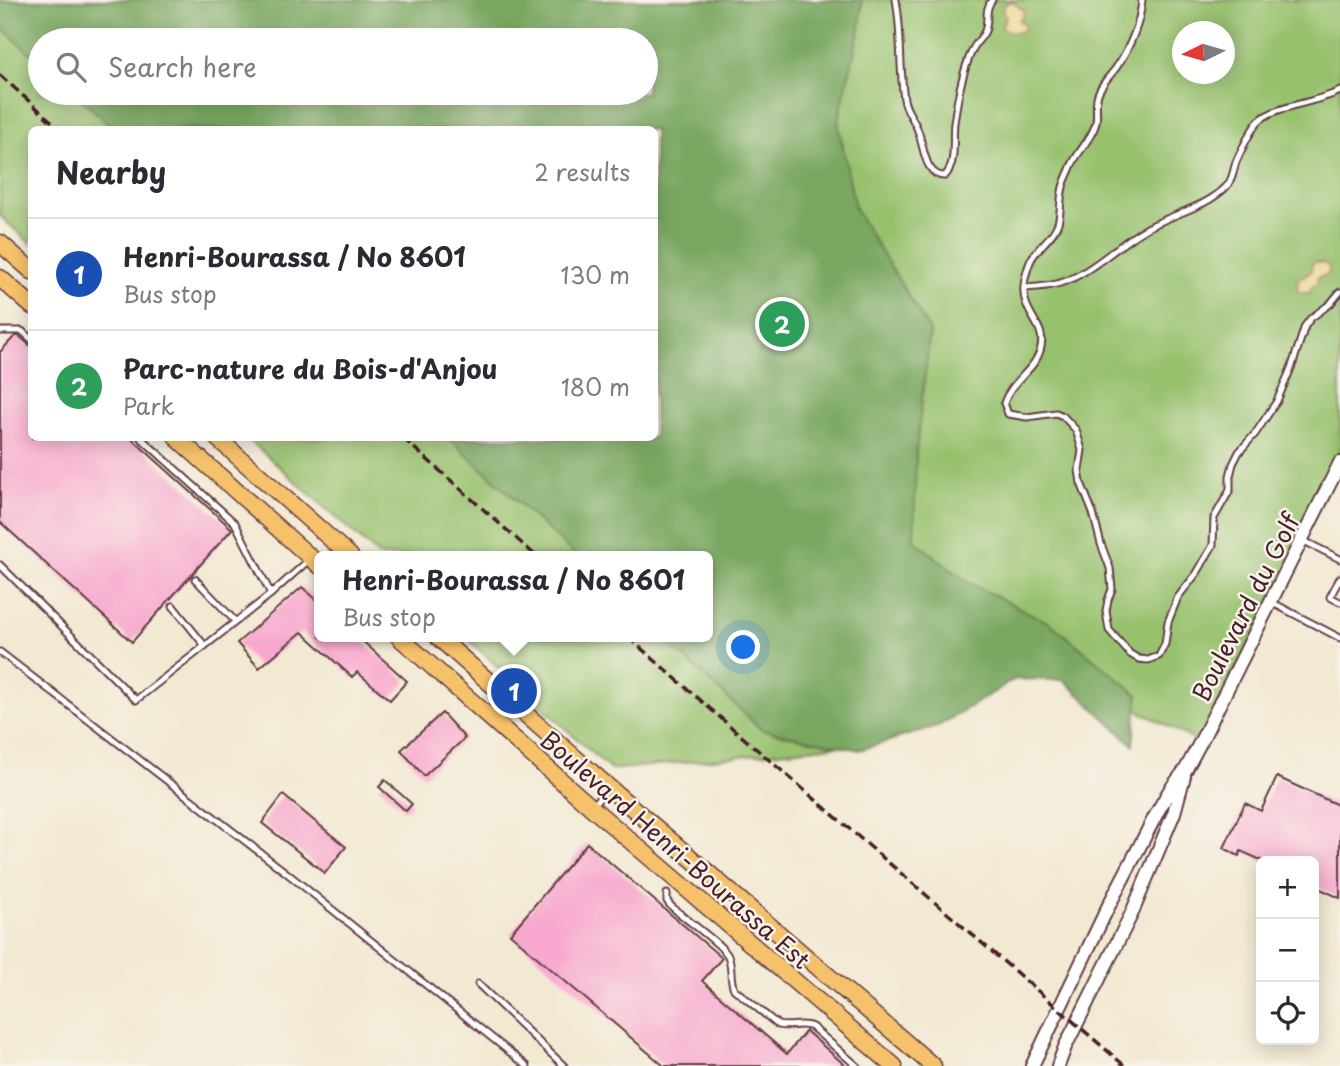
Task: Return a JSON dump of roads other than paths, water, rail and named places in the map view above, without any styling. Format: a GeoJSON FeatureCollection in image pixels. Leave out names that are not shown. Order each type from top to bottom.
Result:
{"type":"FeatureCollection","features":[{"type":"Feature","properties":{"kind":"main road"},"geometry":{"type":"LineString","coordinates":[[0,243],[28,268]]}},
{"type":"Feature","properties":{"kind":"main road"},"geometry":{"type":"LineString","coordinates":[[0,278],[28,302]]}},
{"type":"Feature","properties":{"kind":"main road"},"geometry":{"type":"LineString","coordinates":[[180,441],[314,560]]}},
{"type":"Feature","properties":{"kind":"main road"},"geometry":{"type":"LineString","coordinates":[[220,441],[341,551]]}},
{"type":"Feature","properties":{"kind":"main road","name":"Boulevard Henri-Bourassa Est"},"geometry":{"type":"LineString","coordinates":[[405,642],[593,808],[894,1066]]}},
{"type":"Feature","properties":{"kind":"main road","name":"Boulevard Henri-Bourassa Est"},"geometry":{"type":"LineString","coordinates":[[445,642],[607,786],[933,1066]]}},
{"type":"Feature","properties":{"kind":"street","name":"Boulevard du Golf"},"geometry":{"type":"LineString","coordinates":[[1032,1066],[1153,821],[1170,790],[1186,769],[1340,463]]}},
{"type":"Feature","properties":{"kind":"street","name":"Boulevard du Golf"},"geometry":{"type":"LineString","coordinates":[[1058,1066],[1131,915],[1174,813],[1186,769]]}},
{"type":"Feature","properties":{"kind":"lane"},"geometry":{"type":"LineString","coordinates":[[896,0],[904,100],[918,130],[926,162],[939,176],[946,176],[952,164],[958,96],[973,48],[984,34],[987,7],[992,0]]}},
{"type":"Feature","properties":{"kind":"lane"},"geometry":{"type":"LineString","coordinates":[[1142,0],[1138,28],[1133,40],[1097,95],[1096,125],[1068,174],[1062,192],[1059,222],[1032,258],[1024,289],[1026,302],[1042,337],[1042,344],[1040,354],[1012,386],[1004,403],[1008,414],[1017,416],[1056,412],[1076,430],[1082,450],[1079,470],[1081,483],[1110,568],[1112,589],[1106,611],[1108,629],[1130,654],[1148,660],[1159,656],[1166,644],[1168,622],[1178,597],[1197,573],[1213,545],[1214,518],[1230,490],[1233,464],[1277,401],[1305,326],[1311,318],[1331,304],[1340,292]]}},
{"type":"Feature","properties":{"kind":"lane"},"geometry":{"type":"LineString","coordinates":[[1024,289],[1074,278],[1150,226],[1203,204],[1229,184],[1241,152],[1260,120],[1340,91]]}},
{"type":"Feature","properties":{"kind":"lane"},"geometry":{"type":"LineString","coordinates":[[0,331],[22,331],[28,336]]}},
{"type":"Feature","properties":{"kind":"lane"},"geometry":{"type":"LineString","coordinates":[[144,441],[235,523],[271,594]]}},
{"type":"Feature","properties":{"kind":"lane"},"geometry":{"type":"LineString","coordinates":[[1301,540],[1340,559]]}},
{"type":"Feature","properties":{"kind":"lane"},"geometry":{"type":"LineString","coordinates":[[0,565],[136,701],[235,621],[314,563]]}},
{"type":"Feature","properties":{"kind":"lane"},"geometry":{"type":"LineString","coordinates":[[1340,578],[1331,597],[1340,602]]}},
{"type":"Feature","properties":{"kind":"lane"},"geometry":{"type":"LineString","coordinates":[[195,579],[235,621]]}},
{"type":"Feature","properties":{"kind":"lane"},"geometry":{"type":"LineString","coordinates":[[1271,602],[1340,638]]}},
{"type":"Feature","properties":{"kind":"lane"},"geometry":{"type":"LineString","coordinates":[[173,606],[205,646]]}},
{"type":"Feature","properties":{"kind":"lane"},"geometry":{"type":"LineString","coordinates":[[0,652],[288,874],[527,1066]]}},
{"type":"Feature","properties":{"kind":"lane"},"geometry":{"type":"LineString","coordinates":[[593,808],[607,786]]}},
{"type":"Feature","properties":{"kind":"lane"},"geometry":{"type":"LineString","coordinates":[[667,894],[670,905],[725,951],[730,962],[734,989],[778,1025],[812,1027],[858,1066]]}},
{"type":"Feature","properties":{"kind":"lane"},"geometry":{"type":"LineString","coordinates":[[478,984],[564,1066]]}},
{"type":"Feature","properties":{"kind":"railway"},"geometry":{"type":"LineString","coordinates":[[0,75],[28,100]]}},
{"type":"Feature","properties":{"kind":"railway"},"geometry":{"type":"LineString","coordinates":[[33,105],[57,126]]}},
{"type":"Feature","properties":{"kind":"railway"},"geometry":{"type":"LineString","coordinates":[[406,441],[530,551]]}},
{"type":"Feature","properties":{"kind":"railway"},"geometry":{"type":"LineString","coordinates":[[634,642],[1125,1066]]}},
{"type":"Feature","properties":{"kind":"place","name":"Parc-nature du Bois-d'Anjou"},"geometry":{"type":"Point","coordinates":[782,324]}},
{"type":"Feature","properties":{"kind":"place","name":"Henri-Bourassa / No 8601"},"geometry":{"type":"Point","coordinates":[514,691]}}]}
